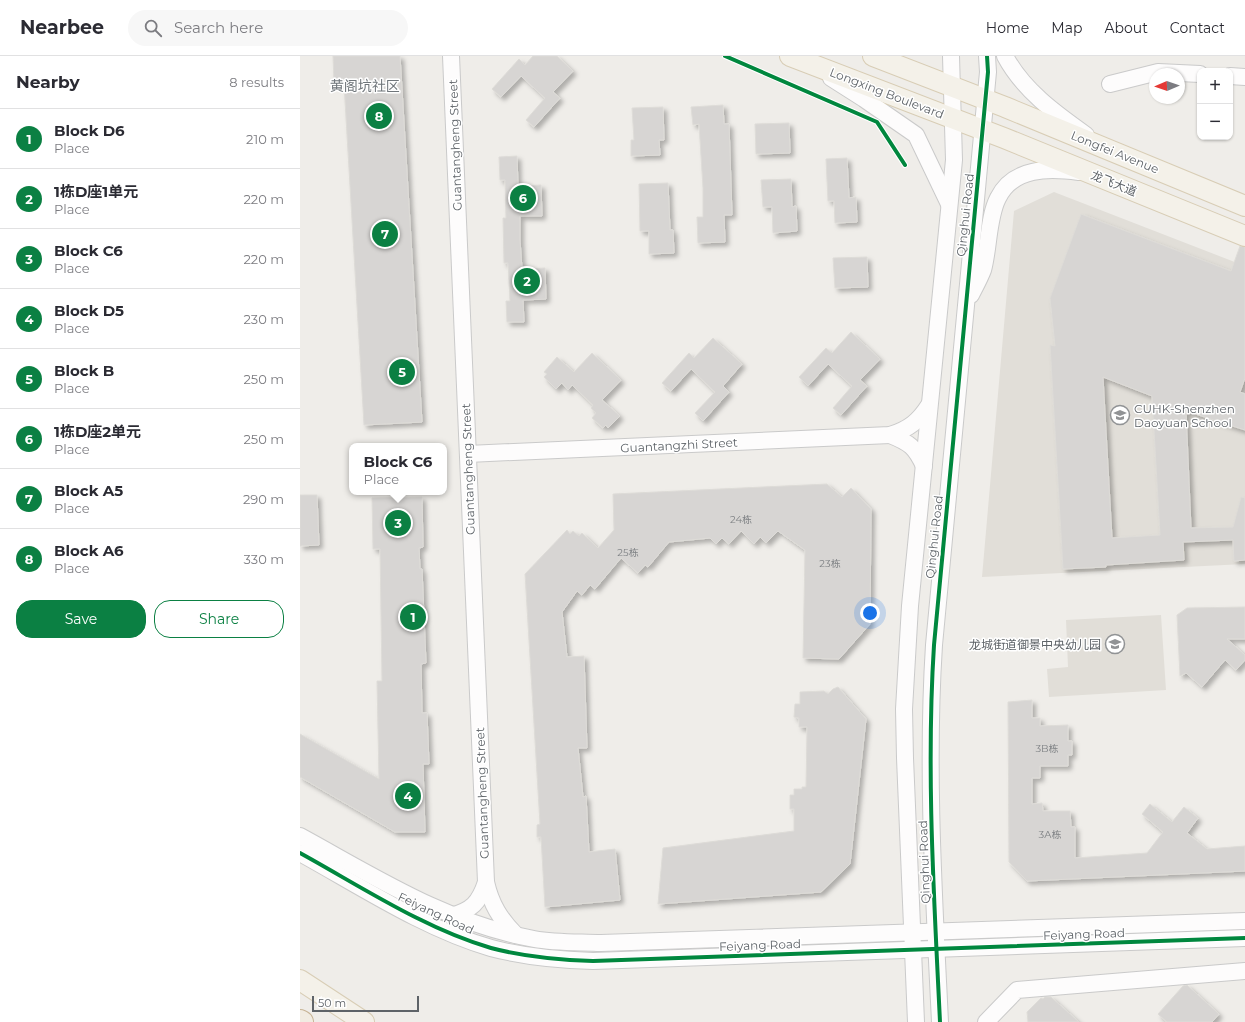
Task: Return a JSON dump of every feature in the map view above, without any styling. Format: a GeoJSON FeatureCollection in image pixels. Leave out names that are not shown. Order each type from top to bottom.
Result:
{"type":"FeatureCollection","features":[{"type":"Feature","properties":{"kind":"main road"},"geometry":{"type":"LineString","coordinates":[[878,57],[986,99]]}},
{"type":"Feature","properties":{"kind":"main road","name":"Longxing Boulevard"},"geometry":{"type":"LineString","coordinates":[[795,58],[983,130]]}},
{"type":"Feature","properties":{"kind":"main road","name":"Longfei Avenue"},"geometry":{"type":"LineString","coordinates":[[986,99],[1245,206]]}},
{"type":"Feature","properties":{"kind":"main road","name":"龙飞大道"},"geometry":{"type":"LineString","coordinates":[[983,130],[1245,236]]}},
{"type":"Feature","properties":{"kind":"main road"},"geometry":{"type":"LineString","coordinates":[[300,980],[364,1022]]}},
{"type":"Feature","properties":{"kind":"street","name":"Guantangheng Street"},"geometry":{"type":"LineString","coordinates":[[451,56],[486,882],[495,910],[503,922],[516,935]]}},
{"type":"Feature","properties":{"kind":"street","name":"Qinghui Road"},"geometry":{"type":"LineString","coordinates":[[916,1022],[904,709],[910,613],[954,160],[951,56]]}},
{"type":"Feature","properties":{"kind":"street","name":"Qinghui Road"},"geometry":{"type":"LineString","coordinates":[[940,1022],[930,747],[930,699],[986,99],[988,72],[987,56]]}},
{"type":"Feature","properties":{"kind":"street"},"geometry":{"type":"LineString","coordinates":[[1005,56],[1012,70],[1031,92],[1066,121],[1106,148]]}},
{"type":"Feature","properties":{"kind":"street"},"geometry":{"type":"LineString","coordinates":[[795,58],[864,98],[916,135],[949,205]]}},
{"type":"Feature","properties":{"kind":"street"},"geometry":{"type":"LineString","coordinates":[[1110,84],[1158,72],[1197,74]]}},
{"type":"Feature","properties":{"kind":"street"},"geometry":{"type":"LineString","coordinates":[[1233,76],[1245,78]]}},
{"type":"Feature","properties":{"kind":"street"},"geometry":{"type":"LineString","coordinates":[[966,305],[983,270],[998,198],[1007,186],[1023,174],[1042,170],[1068,171],[1095,175]]}},
{"type":"Feature","properties":{"kind":"street","name":"Guantangzhi Street"},"geometry":{"type":"LineString","coordinates":[[468,454],[890,435],[907,430],[920,420],[930,404]]}},
{"type":"Feature","properties":{"kind":"street","name":"Guantangzhi Street"},"geometry":{"type":"LineString","coordinates":[[890,435],[906,441],[916,450],[924,466]]}},
{"type":"Feature","properties":{"kind":"street","name":"Feiyang Road"},"geometry":{"type":"LineString","coordinates":[[300,836],[423,904],[451,916],[536,940],[601,943],[1245,921]]}},
{"type":"Feature","properties":{"kind":"street","name":"Feiyang Road"},"geometry":{"type":"LineString","coordinates":[[300,853],[441,929],[490,948],[540,958],[593,961],[1245,938]]}},
{"type":"Feature","properties":{"kind":"street","name":"Guantangheng Street"},"geometry":{"type":"LineString","coordinates":[[451,916],[462,913],[473,906],[482,896],[486,882]]}},
{"type":"Feature","properties":{"kind":"street"},"geometry":{"type":"LineString","coordinates":[[986,1022],[1017,990],[1245,971]]}},
{"type":"Feature","properties":{"kind":"shaded area","name":"CUHK-Shenzhen Daoyuan School"},"geometry":{"type":"Polygon","coordinates":[[[1054,192],[1245,266],[1245,564],[982,577],[1014,211],[1054,192]]]}},
{"type":"Feature","properties":{"kind":"shaded area","name":"龙城街道御景中央幼儿园"},"geometry":{"type":"Polygon","coordinates":[[[1161,615],[1166,690],[1049,697],[1047,669],[1068,667],[1066,620],[1161,615]]]}},
{"type":"Feature","properties":{"kind":"building"},"geometry":{"type":"Polygon","coordinates":[[[333,56],[400,56],[422,422],[364,425],[344,84],[334,84],[333,56]]]}},
{"type":"Feature","properties":{"kind":"building"},"geometry":{"type":"Polygon","coordinates":[[[533,56],[557,56],[573,71],[553,92],[560,98],[534,127],[526,120],[545,98],[521,76],[501,97],[492,89],[519,59],[525,65],[533,56]]]}},
{"type":"Feature","properties":{"kind":"building"},"geometry":{"type":"Polygon","coordinates":[[[723,105],[724,124],[729,124],[732,215],[724,215],[725,242],[698,243],[697,217],[703,217],[703,188],[699,124],[693,125],[691,107],[723,105]]]}},
{"type":"Feature","properties":{"kind":"building"},"geometry":{"type":"Polygon","coordinates":[[[663,107],[664,140],[659,140],[660,155],[631,156],[631,140],[634,140],[632,108],[663,107]]]}},
{"type":"Feature","properties":{"kind":"building"},"geometry":{"type":"Polygon","coordinates":[[[789,123],[790,153],[756,154],[755,124],[789,123]]]}},
{"type":"Feature","properties":{"kind":"building"},"geometry":{"type":"Polygon","coordinates":[[[517,156],[518,186],[541,185],[542,216],[520,216],[520,240],[522,269],[545,268],[546,299],[523,300],[524,322],[507,322],[506,301],[510,301],[508,263],[504,263],[503,218],[506,218],[505,180],[500,180],[499,157],[517,156]]]}},
{"type":"Feature","properties":{"kind":"building"},"geometry":{"type":"Polygon","coordinates":[[[847,158],[849,198],[856,197],[857,222],[835,223],[834,201],[828,201],[826,159],[847,158]]]}},
{"type":"Feature","properties":{"kind":"building"},"geometry":{"type":"Polygon","coordinates":[[[791,179],[792,207],[796,206],[797,231],[773,233],[772,207],[763,207],[761,180],[791,179]]]}},
{"type":"Feature","properties":{"kind":"building"},"geometry":{"type":"Polygon","coordinates":[[[668,183],[670,230],[673,230],[674,253],[649,254],[649,231],[640,231],[639,184],[668,183]]]}},
{"type":"Feature","properties":{"kind":"building"},"geometry":{"type":"Polygon","coordinates":[[[1081,214],[1231,271],[1240,246],[1245,247],[1245,378],[1240,392],[1245,394],[1245,430],[1186,411],[1191,528],[1233,527],[1241,497],[1245,498],[1245,560],[1234,561],[1233,540],[1183,542],[1184,560],[1063,569],[1050,345],[1055,346],[1050,298],[1081,214]],[[1103,377],[1112,538],[1160,535],[1152,396],[1103,377]]]}},
{"type":"Feature","properties":{"kind":"building"},"geometry":{"type":"Polygon","coordinates":[[[867,257],[868,287],[835,288],[833,258],[867,257]]]}},
{"type":"Feature","properties":{"kind":"building"},"geometry":{"type":"Polygon","coordinates":[[[851,332],[880,359],[860,380],[867,386],[841,415],[833,408],[852,386],[828,364],[808,386],[799,377],[826,348],[832,353],[851,332]]]}},
{"type":"Feature","properties":{"kind":"building"},"geometry":{"type":"Polygon","coordinates":[[[713,338],[742,364],[723,386],[729,392],[703,421],[695,413],[715,392],[691,369],[671,391],[662,383],[689,353],[694,358],[713,338]]]}},
{"type":"Feature","properties":{"kind":"building"},"geometry":{"type":"Polygon","coordinates":[[[592,353],[621,380],[602,400],[620,416],[608,428],[606,425],[603,428],[592,418],[596,413],[591,408],[593,405],[572,385],[568,390],[562,383],[556,389],[544,377],[547,374],[544,372],[557,357],[574,372],[592,353]]]}},
{"type":"Feature","properties":{"kind":"building"},"geometry":{"type":"Polygon","coordinates":[[[827,484],[842,497],[851,488],[871,509],[870,624],[839,659],[803,658],[805,550],[778,531],[766,543],[760,537],[754,544],[741,531],[729,544],[722,538],[716,544],[710,538],[669,542],[648,567],[645,565],[638,573],[621,558],[595,589],[590,585],[582,595],[577,591],[562,612],[567,657],[584,656],[587,748],[578,748],[583,797],[586,796],[589,852],[615,849],[620,900],[545,907],[541,837],[537,837],[537,825],[540,824],[525,574],[567,530],[570,534],[573,531],[579,536],[582,533],[598,548],[614,530],[613,494],[827,484]]]}},
{"type":"Feature","properties":{"kind":"building"},"geometry":{"type":"Polygon","coordinates":[[[300,495],[317,495],[319,545],[300,546],[300,495]]]}},
{"type":"Feature","properties":{"kind":"building"},"geometry":{"type":"Polygon","coordinates":[[[422,497],[423,547],[419,548],[420,569],[422,569],[426,663],[421,664],[422,713],[427,713],[429,764],[423,764],[425,832],[395,832],[300,777],[300,734],[379,779],[377,681],[382,681],[380,549],[373,549],[372,498],[422,497]]]}},
{"type":"Feature","properties":{"kind":"building"},"geometry":{"type":"Polygon","coordinates":[[[1245,607],[1245,639],[1227,639],[1245,655],[1245,660],[1236,670],[1225,660],[1202,687],[1186,673],[1180,676],[1177,615],[1187,608],[1245,607]]]}},
{"type":"Feature","properties":{"kind":"building"},"geometry":{"type":"Polygon","coordinates":[[[838,687],[866,719],[850,864],[821,892],[658,904],[663,848],[794,831],[794,809],[790,809],[790,795],[794,795],[794,789],[802,789],[802,787],[806,787],[807,730],[807,727],[799,727],[799,718],[794,717],[795,704],[800,704],[800,692],[824,691],[828,694],[833,689],[838,687]]]}},
{"type":"Feature","properties":{"kind":"building"},"geometry":{"type":"Polygon","coordinates":[[[1032,700],[1032,718],[1040,718],[1040,726],[1068,725],[1068,741],[1072,741],[1072,755],[1068,755],[1068,766],[1040,766],[1040,778],[1032,778],[1032,804],[1042,803],[1043,811],[1070,811],[1071,827],[1075,827],[1075,858],[1147,853],[1163,832],[1142,814],[1150,804],[1172,822],[1184,807],[1198,818],[1187,833],[1207,849],[1245,846],[1245,871],[1027,881],[1009,862],[1008,702],[1032,700]]]}},
{"type":"Feature","properties":{"kind":"building"},"geometry":{"type":"Polygon","coordinates":[[[1187,985],[1219,1014],[1212,1022],[1167,1022],[1158,1014],[1183,986],[1187,985]]]}},
{"type":"Feature","properties":{"kind":"building"},"geometry":{"type":"Polygon","coordinates":[[[1045,997],[1051,997],[1079,1022],[1028,1022],[1027,1012],[1041,998],[1043,999],[1045,997]]]}},
{"type":"Feature","properties":{"kind":"cycle path"},"geometry":{"type":"LineString","coordinates":[[725,56],[877,122],[905,165]]}},
{"type":"Feature","properties":{"kind":"cycle path"},"geometry":{"type":"LineString","coordinates":[[940,1022],[935,928],[931,786],[934,645],[988,72],[987,56]]}},
{"type":"Feature","properties":{"kind":"cycle path"},"geometry":{"type":"LineString","coordinates":[[300,853],[393,906],[442,930],[491,948],[516,954],[554,959],[593,961],[1245,938]]}},
{"type":"Feature","properties":{"kind":"place","name":"Block A6"},"geometry":{"type":"Point","coordinates":[379,116]}},
{"type":"Feature","properties":{"kind":"place","name":"1栋D座2单元"},"geometry":{"type":"Point","coordinates":[523,198]}},
{"type":"Feature","properties":{"kind":"place","name":"Block A5"},"geometry":{"type":"Point","coordinates":[385,234]}},
{"type":"Feature","properties":{"kind":"place","name":"1栋D座1单元"},"geometry":{"type":"Point","coordinates":[527,281]}},
{"type":"Feature","properties":{"kind":"place","name":"Block B"},"geometry":{"type":"Point","coordinates":[402,372]}},
{"type":"Feature","properties":{"kind":"place","name":"CUHK-Shenzhen Daoyuan School"},"geometry":{"type":"Point","coordinates":[1120,415]}},
{"type":"Feature","properties":{"kind":"place","name":"Block C6"},"geometry":{"type":"Point","coordinates":[398,523]}},
{"type":"Feature","properties":{"kind":"place","name":"Block D6"},"geometry":{"type":"Point","coordinates":[413,617]}},
{"type":"Feature","properties":{"kind":"place","name":"龙城街道御景中央幼儿园"},"geometry":{"type":"Point","coordinates":[1115,644]}},
{"type":"Feature","properties":{"kind":"place","name":"Block D5"},"geometry":{"type":"Point","coordinates":[408,796]}},
{"type":"Feature","properties":{"kind":"district","name":"黄阁坑社区"},"geometry":{"type":"Point","coordinates":[365,86]}}]}
